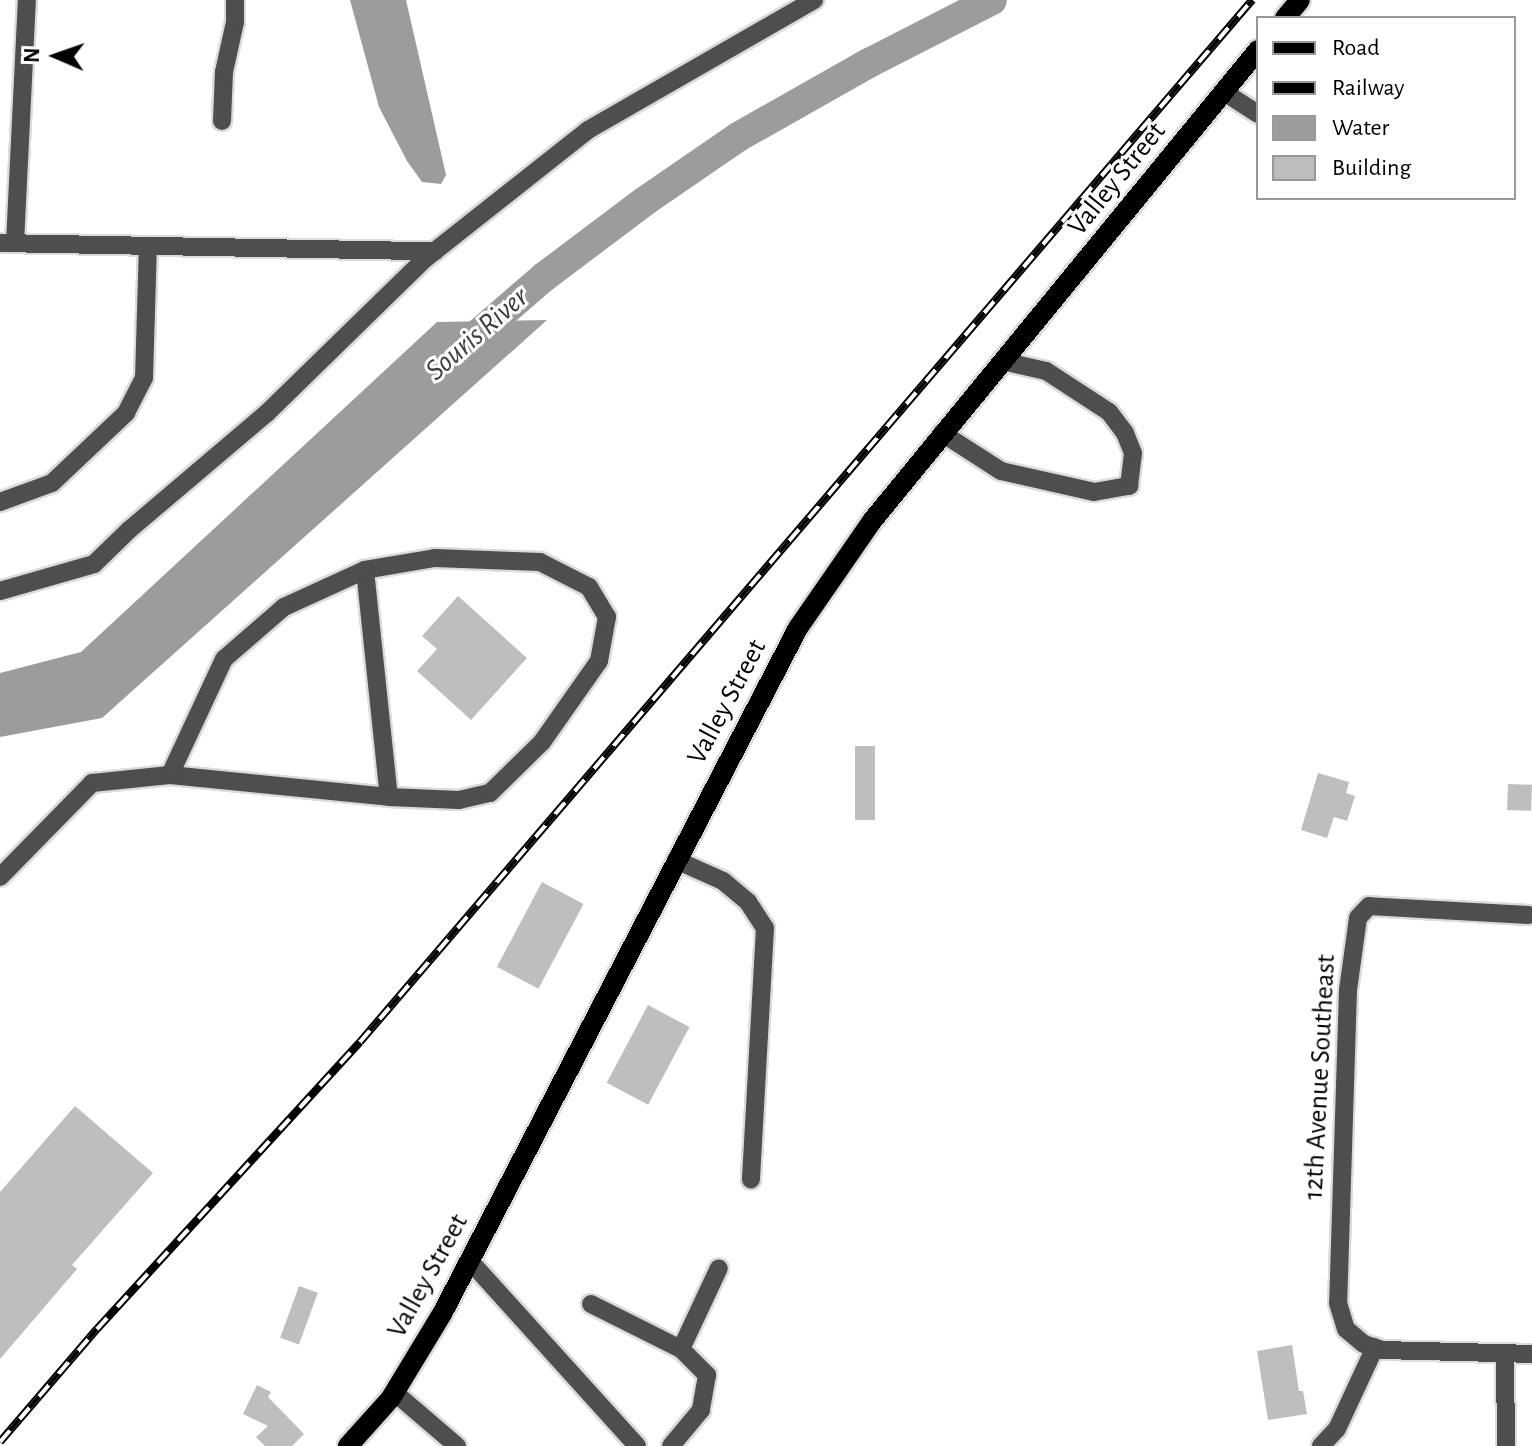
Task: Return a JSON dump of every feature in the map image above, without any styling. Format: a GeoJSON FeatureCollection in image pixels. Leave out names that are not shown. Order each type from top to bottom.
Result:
{"type":"FeatureCollection","features":[{"type":"Feature","properties":{"kind":"main road"},"geometry":{"type":"LineString","coordinates":[[1287,16],[1300,0]]}},
{"type":"Feature","properties":{"kind":"main road","name":"Valley Street"},"geometry":{"type":"LineString","coordinates":[[348,1446],[394,1392],[470,1261],[798,628],[872,521],[942,433],[1256,52]]}},
{"type":"Feature","properties":{"kind":"street"},"geometry":{"type":"LineString","coordinates":[[27,0],[8,243],[435,251]]}},
{"type":"Feature","properties":{"kind":"street"},"geometry":{"type":"LineString","coordinates":[[222,121],[224,72],[235,22],[235,0]]}},
{"type":"Feature","properties":{"kind":"street"},"geometry":{"type":"LineString","coordinates":[[0,591],[94,564],[129,530],[267,413],[435,251],[588,130],[814,0]]}},
{"type":"Feature","properties":{"kind":"street"},"geometry":{"type":"LineString","coordinates":[[1224,92],[1256,113]]}},
{"type":"Feature","properties":{"kind":"street"},"geometry":{"type":"LineString","coordinates":[[0,502],[52,483],[126,413],[144,378],[148,246]]}},
{"type":"Feature","properties":{"kind":"street"},"geometry":{"type":"LineString","coordinates":[[942,433],[1001,471],[1094,492],[1129,486],[1133,453],[1125,433],[1109,412],[1046,371],[1002,361]]}},
{"type":"Feature","properties":{"kind":"street"},"geometry":{"type":"LineString","coordinates":[[0,877],[92,783],[170,775],[389,797],[459,800],[490,793],[542,742],[599,661],[607,617],[589,587],[540,562],[435,558],[365,570],[284,607],[224,659],[170,775]]}},
{"type":"Feature","properties":{"kind":"street"},"geometry":{"type":"LineString","coordinates":[[365,570],[389,797]]}},
{"type":"Feature","properties":{"kind":"street"},"geometry":{"type":"LineString","coordinates":[[676,860],[723,881],[748,902],[765,928],[751,1180]]}},
{"type":"Feature","properties":{"kind":"street","name":"12th Avenue Southeast"},"geometry":{"type":"LineString","coordinates":[[1375,1347],[1346,1329],[1338,1303],[1348,990],[1358,918],[1369,906],[1528,915]]}},
{"type":"Feature","properties":{"kind":"street"},"geometry":{"type":"LineString","coordinates":[[470,1261],[637,1446]]}},
{"type":"Feature","properties":{"kind":"street"},"geometry":{"type":"LineString","coordinates":[[681,1349],[719,1268]]}},
{"type":"Feature","properties":{"kind":"street"},"geometry":{"type":"LineString","coordinates":[[591,1304],[681,1349],[707,1375],[701,1410],[671,1446]]}},
{"type":"Feature","properties":{"kind":"street"},"geometry":{"type":"LineString","coordinates":[[1321,1446],[1337,1429],[1375,1347],[1532,1354]]}},
{"type":"Feature","properties":{"kind":"street"},"geometry":{"type":"LineString","coordinates":[[1505,1354],[1506,1446]]}},
{"type":"Feature","properties":{"kind":"street"},"geometry":{"type":"LineString","coordinates":[[394,1392],[457,1446]]}},
{"type":"Feature","properties":{"kind":"water"},"geometry":{"type":"Polygon","coordinates":[[[350,0],[406,0],[446,175],[441,184],[422,182],[407,161],[379,107],[350,0]]]}},
{"type":"Feature","properties":{"kind":"water"},"geometry":{"type":"Polygon","coordinates":[[[547,320],[102,718],[0,737],[0,673],[81,652],[437,322],[547,320]]]}},
{"type":"Feature","properties":{"kind":"building"},"geometry":{"type":"Polygon","coordinates":[[[458,596],[527,658],[471,720],[417,671],[437,649],[422,636],[458,596]]]}},
{"type":"Feature","properties":{"kind":"building"},"geometry":{"type":"Polygon","coordinates":[[[855,746],[875,746],[875,820],[855,820],[855,746]]]}},
{"type":"Feature","properties":{"kind":"building"},"geometry":{"type":"Polygon","coordinates":[[[1318,773],[1349,782],[1346,793],[1355,796],[1347,821],[1334,817],[1327,838],[1301,830],[1318,773]]]}},
{"type":"Feature","properties":{"kind":"building"},"geometry":{"type":"Polygon","coordinates":[[[1508,784],[1532,785],[1531,811],[1507,810],[1508,784]]]}},
{"type":"Feature","properties":{"kind":"building"},"geometry":{"type":"Polygon","coordinates":[[[542,882],[583,904],[538,989],[497,967],[542,882]]]}},
{"type":"Feature","properties":{"kind":"building"},"geometry":{"type":"Polygon","coordinates":[[[648,1005],[689,1027],[648,1105],[607,1083],[648,1005]]]}},
{"type":"Feature","properties":{"kind":"building"},"geometry":{"type":"Polygon","coordinates":[[[75,1106],[153,1173],[72,1265],[77,1269],[0,1359],[0,1192],[75,1106]]]}},
{"type":"Feature","properties":{"kind":"building"},"geometry":{"type":"Polygon","coordinates":[[[299,1286],[318,1293],[299,1345],[280,1338],[299,1286]]]}},
{"type":"Feature","properties":{"kind":"building"},"geometry":{"type":"Polygon","coordinates":[[[1292,1345],[1299,1391],[1303,1391],[1307,1414],[1268,1420],[1257,1351],[1292,1345]]]}},
{"type":"Feature","properties":{"kind":"building"},"geometry":{"type":"Polygon","coordinates":[[[257,1385],[271,1392],[268,1397],[304,1434],[292,1446],[265,1446],[256,1437],[268,1426],[243,1414],[257,1385]]]}},
{"type":"Feature","properties":{"kind":"waterway","name":"Souris River"},"geometry":{"type":"LineString","coordinates":[[464,346],[544,277],[645,201],[738,137],[869,63],[992,0]]}},
{"type":"Feature","properties":{"kind":"railway"},"geometry":{"type":"LineString","coordinates":[[0,1442],[97,1329],[360,1042],[1252,0]]}}]}
